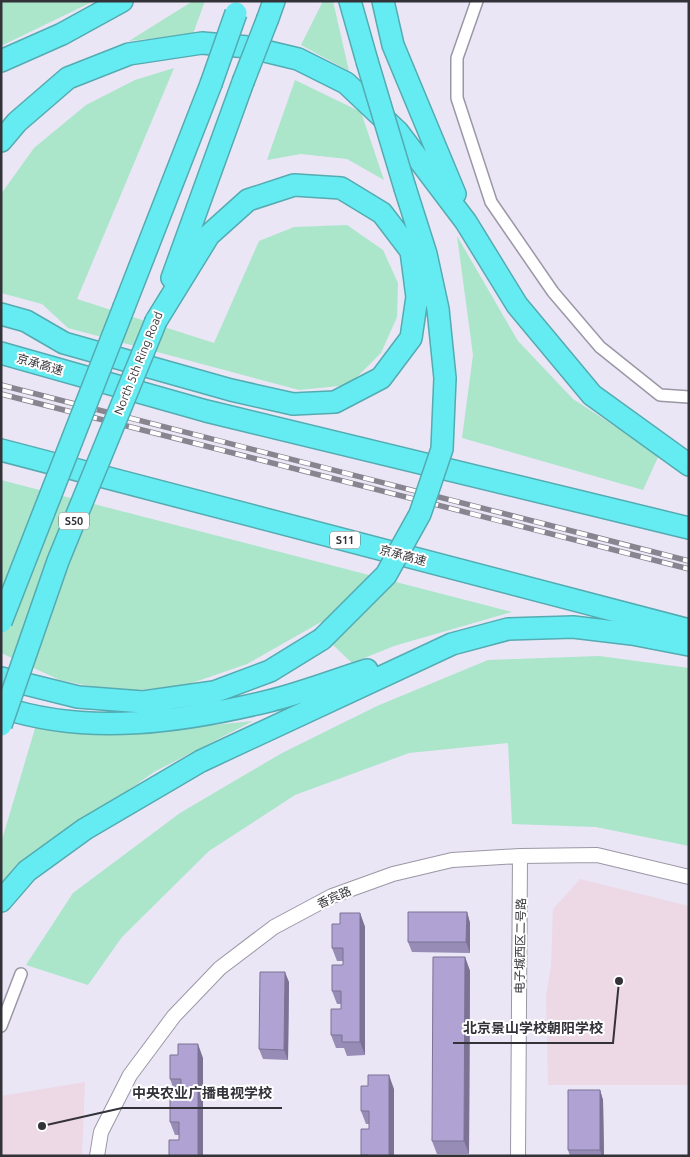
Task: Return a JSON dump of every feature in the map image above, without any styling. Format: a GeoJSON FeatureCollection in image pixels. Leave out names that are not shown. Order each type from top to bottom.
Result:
{"type":"FeatureCollection","features":[{"type":"Feature","properties":{"kind":"highway"},"geometry":{"type":"LineString","coordinates":[[1,60],[62,34],[122,1]]}},
{"type":"Feature","properties":{"kind":"highway"},"geometry":{"type":"LineString","coordinates":[[1,678],[78,697],[143,702],[214,692],[270,671],[322,639],[386,574],[420,514],[442,449],[445,378],[438,309],[426,254],[366,61],[350,1]]}},
{"type":"Feature","properties":{"kind":"highway"},"geometry":{"type":"LineString","coordinates":[[383,1],[393,44],[466,222]]}},
{"type":"Feature","properties":{"kind":"highway","name":"S50"},"geometry":{"type":"LineString","coordinates":[[1,622],[211,84],[238,7]]}},
{"type":"Feature","properties":{"kind":"highway","name":"North 5th Ring Road"},"geometry":{"type":"LineString","coordinates":[[1,725],[58,561],[156,321],[271,10]]}},
{"type":"Feature","properties":{"kind":"highway"},"geometry":{"type":"LineString","coordinates":[[1,141],[17,122],[68,78],[129,54],[202,43],[248,48],[298,60],[346,84],[398,132],[466,222],[517,305],[592,395],[689,465]]}},
{"type":"Feature","properties":{"kind":"highway"},"geometry":{"type":"LineString","coordinates":[[1,314],[26,320],[64,343],[231,390],[293,404],[334,402],[381,378],[411,338],[417,296],[411,251],[382,213],[341,188],[294,184],[248,200],[209,235],[156,321]]}},
{"type":"Feature","properties":{"kind":"highway","name":"京承高速"},"geometry":{"type":"LineString","coordinates":[[1,353],[206,411],[689,528]]}},
{"type":"Feature","properties":{"kind":"highway","name":"京承高速"},"geometry":{"type":"LineString","coordinates":[[1,450],[689,630]]}},
{"type":"Feature","properties":{"kind":"highway"},"geometry":{"type":"LineString","coordinates":[[1,707],[22,714],[108,725],[196,716],[270,701],[452,644],[508,629],[573,627],[632,634],[689,645]]}},
{"type":"Feature","properties":{"kind":"highway"},"geometry":{"type":"LineString","coordinates":[[1,901],[27,871],[85,829],[201,761],[452,644]]}},
{"type":"Feature","properties":{"kind":"street"},"geometry":{"type":"LineString","coordinates":[[477,1],[457,58],[457,98],[491,202],[553,292],[600,347],[660,395],[689,397]]}},
{"type":"Feature","properties":{"kind":"street","name":"香宾路"},"geometry":{"type":"LineString","coordinates":[[97,1156],[101,1132],[130,1075],[174,1016],[220,968],[274,927],[332,896],[393,874],[452,860],[520,856],[597,855],[689,877]]}},
{"type":"Feature","properties":{"kind":"street","name":"电子城西区二号路"},"geometry":{"type":"LineString","coordinates":[[518,1156],[520,856]]}},
{"type":"Feature","properties":{"kind":"street"},"geometry":{"type":"LineString","coordinates":[[1,1026],[20,974]]}},
{"type":"Feature","properties":{"kind":"shaded area"},"geometry":{"type":"Polygon","coordinates":[[[580,879],[689,906],[689,1085],[548,1085],[546,996],[551,966],[553,909],[580,879]]]}},
{"type":"Feature","properties":{"kind":"shaded area"},"geometry":{"type":"Polygon","coordinates":[[[85,1082],[82,1156],[1,1156],[1,1096],[85,1082]]]}},
{"type":"Feature","properties":{"kind":"green space"},"geometry":{"type":"Polygon","coordinates":[[[1,1],[94,1],[1,46],[1,1]]]}},
{"type":"Feature","properties":{"kind":"green space"},"geometry":{"type":"Polygon","coordinates":[[[193,1],[205,1],[193,34],[129,41],[193,1]]]}},
{"type":"Feature","properties":{"kind":"green space"},"geometry":{"type":"Polygon","coordinates":[[[323,1],[333,1],[349,71],[301,45],[323,1]]]}},
{"type":"Feature","properties":{"kind":"green space"},"geometry":{"type":"Polygon","coordinates":[[[174,68],[77,299],[214,343],[259,241],[294,227],[347,225],[383,250],[398,283],[397,317],[381,353],[349,385],[299,390],[68,328],[42,304],[1,293],[1,194],[34,148],[86,105],[135,80],[174,68]]]}},
{"type":"Feature","properties":{"kind":"green space"},"geometry":{"type":"Polygon","coordinates":[[[295,80],[361,112],[384,180],[347,159],[301,154],[267,160],[295,80]]]}},
{"type":"Feature","properties":{"kind":"green space"},"geometry":{"type":"Polygon","coordinates":[[[457,236],[518,341],[573,399],[659,455],[643,490],[462,438],[473,355],[457,236]]]}},
{"type":"Feature","properties":{"kind":"green space"},"geometry":{"type":"Polygon","coordinates":[[[1,480],[512,612],[394,646],[352,663],[332,644],[321,622],[247,664],[186,685],[119,692],[60,680],[1,653],[1,480]]]}},
{"type":"Feature","properties":{"kind":"green space"},"geometry":{"type":"Polygon","coordinates":[[[599,656],[689,668],[689,846],[596,827],[512,824],[508,743],[409,753],[295,795],[209,851],[122,937],[88,985],[26,965],[73,893],[180,813],[282,753],[377,706],[488,660],[599,656]]]}},
{"type":"Feature","properties":{"kind":"green space"},"geometry":{"type":"Polygon","coordinates":[[[253,721],[154,772],[116,799],[1,889],[1,843],[36,725],[155,731],[253,721]]]}},
{"type":"Feature","properties":{"kind":"building"},"geometry":{"type":"Polygon","coordinates":[[[408,912],[467,912],[466,942],[408,942],[408,912]]]}},
{"type":"Feature","properties":{"kind":"building"},"geometry":{"type":"Polygon","coordinates":[[[340,913],[360,913],[360,1042],[342,1042],[342,1035],[331,1035],[331,1009],[341,1009],[341,991],[332,991],[332,965],[343,965],[343,948],[332,948],[332,924],[340,924],[340,913]]]}},
{"type":"Feature","properties":{"kind":"building"},"geometry":{"type":"Polygon","coordinates":[[[433,957],[465,957],[464,1141],[432,1141],[433,957]]]}},
{"type":"Feature","properties":{"kind":"building"},"geometry":{"type":"Polygon","coordinates":[[[260,972],[285,972],[284,1050],[259,1049],[260,972]]]}},
{"type":"Feature","properties":{"kind":"building"},"geometry":{"type":"Polygon","coordinates":[[[178,1044],[198,1044],[198,1156],[169,1156],[169,1140],[179,1140],[179,1122],[170,1122],[170,1096],[181,1096],[181,1079],[170,1079],[170,1055],[178,1055],[178,1044]]]}},
{"type":"Feature","properties":{"kind":"building"},"geometry":{"type":"Polygon","coordinates":[[[368,1075],[389,1075],[389,1156],[361,1155],[361,1129],[369,1129],[369,1111],[361,1111],[361,1086],[368,1086],[368,1075]]]}},
{"type":"Feature","properties":{"kind":"building"},"geometry":{"type":"Polygon","coordinates":[[[568,1090],[600,1090],[600,1150],[568,1150],[568,1090]]]}},
{"type":"Feature","properties":{"kind":"railway"},"geometry":{"type":"LineString","coordinates":[[1,385],[689,561]]}},
{"type":"Feature","properties":{"kind":"railway"},"geometry":{"type":"LineString","coordinates":[[1,394],[689,569]]}},
{"type":"Feature","properties":{"kind":"place","name":"北京景山学校朝阳学校"},"geometry":{"type":"Point","coordinates":[619,981]}},
{"type":"Feature","properties":{"kind":"place","name":"中央农业广播电视学校"},"geometry":{"type":"Point","coordinates":[42,1126]}}]}
